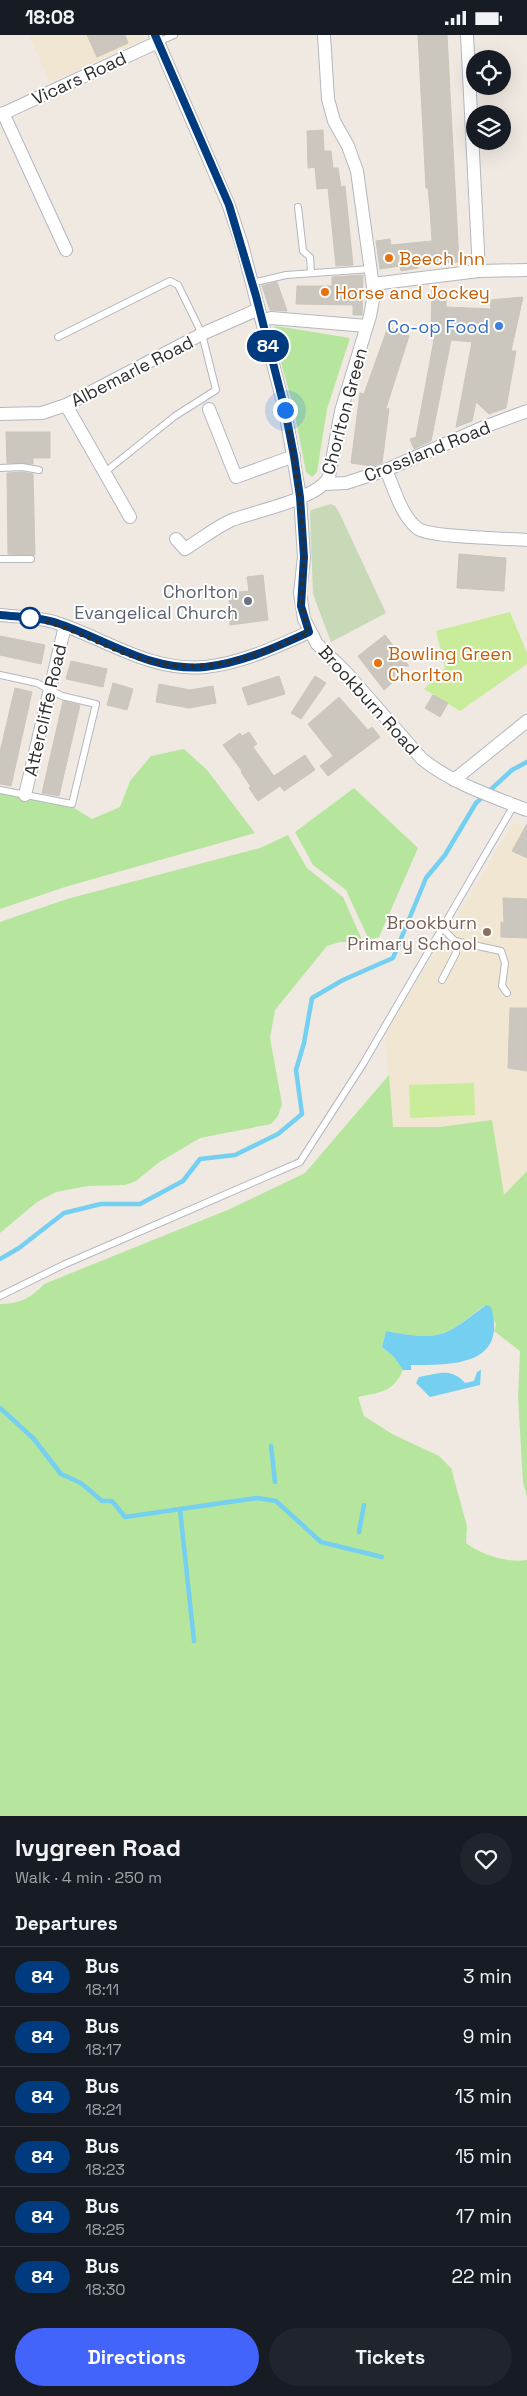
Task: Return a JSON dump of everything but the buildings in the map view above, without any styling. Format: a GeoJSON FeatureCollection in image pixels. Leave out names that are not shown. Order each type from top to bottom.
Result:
{"type":"FeatureCollection","features":[{"type":"Feature","properties":{"kind":"street"},"geometry":{"type":"LineString","coordinates":[[324,35],[329,104],[357,171],[373,284],[373,304],[367,326]]}},
{"type":"Feature","properties":{"kind":"street"},"geometry":{"type":"LineString","coordinates":[[467,35],[479,271]]}},
{"type":"Feature","properties":{"kind":"street","name":"Vicars Road"},"geometry":{"type":"LineString","coordinates":[[2,114],[157,38]]}},
{"type":"Feature","properties":{"kind":"street","name":"Brookburn Road"},"geometry":{"type":"LineString","coordinates":[[157,38],[229,205],[252,283],[294,456],[300,497],[304,557],[301,606],[309,632],[317,644],[345,671],[410,747],[437,771],[476,790],[527,810]]}},
{"type":"Feature","properties":{"kind":"street"},"geometry":{"type":"LineString","coordinates":[[2,114],[66,250]]}},
{"type":"Feature","properties":{"kind":"street"},"geometry":{"type":"LineString","coordinates":[[373,284],[479,271],[527,270]]}},
{"type":"Feature","properties":{"kind":"street","name":"Chorlton Green"},"geometry":{"type":"LineString","coordinates":[[176,539],[185,549],[230,521],[313,493],[325,485],[329,477],[341,411],[367,326],[271,318],[260,315]]}},
{"type":"Feature","properties":{"kind":"street","name":"Albemarle Road"},"geometry":{"type":"LineString","coordinates":[[0,414],[42,413],[66,405],[202,334],[260,315]]}},
{"type":"Feature","properties":{"kind":"street"},"geometry":{"type":"LineString","coordinates":[[66,405],[130,517]]}},
{"type":"Feature","properties":{"kind":"street"},"geometry":{"type":"LineString","coordinates":[[209,409],[236,477],[294,456]]}},
{"type":"Feature","properties":{"kind":"street","name":"Crossland Road"},"geometry":{"type":"LineString","coordinates":[[325,485],[346,483],[386,470],[484,427],[527,411]]}},
{"type":"Feature","properties":{"kind":"street"},"geometry":{"type":"LineString","coordinates":[[386,470],[409,519],[418,529],[438,534],[527,540]]}},
{"type":"Feature","properties":{"kind":"street"},"geometry":{"type":"LineString","coordinates":[[0,615],[46,621],[65,626],[130,655],[184,667],[204,667],[245,658],[309,632]]}},
{"type":"Feature","properties":{"kind":"street","name":"Attercliffe Road"},"geometry":{"type":"LineString","coordinates":[[25,795],[65,626]]}},
{"type":"Feature","properties":{"kind":"street"},"geometry":{"type":"LineString","coordinates":[[454,780],[527,721]]}},
{"type":"Feature","properties":{"kind":"lane"},"geometry":{"type":"LineString","coordinates":[[157,38],[174,35]]}},
{"type":"Feature","properties":{"kind":"lane"},"geometry":{"type":"LineString","coordinates":[[298,207],[303,251],[310,257],[311,273]]}},
{"type":"Feature","properties":{"kind":"lane"},"geometry":{"type":"LineString","coordinates":[[252,283],[286,275],[371,269]]}},
{"type":"Feature","properties":{"kind":"lane"},"geometry":{"type":"LineString","coordinates":[[58,337],[170,281],[178,285],[202,334],[216,389],[175,416],[105,472]]}},
{"type":"Feature","properties":{"kind":"lane"},"geometry":{"type":"LineString","coordinates":[[0,468],[39,469]]}},
{"type":"Feature","properties":{"kind":"lane"},"geometry":{"type":"LineString","coordinates":[[0,559],[31,559]]}},
{"type":"Feature","properties":{"kind":"lane"},"geometry":{"type":"LineString","coordinates":[[0,676],[37,683],[62,696],[96,704],[72,804],[0,790]]}},
{"type":"Feature","properties":{"kind":"lane"},"geometry":{"type":"LineString","coordinates":[[0,1296],[63,1265],[300,1162],[340,1103],[443,929],[509,803]]}},
{"type":"Feature","properties":{"kind":"lane"},"geometry":{"type":"LineString","coordinates":[[443,929],[455,941],[501,951],[505,963],[502,986],[507,993]]}},
{"type":"Feature","properties":{"kind":"lane"},"geometry":{"type":"LineString","coordinates":[[442,980],[456,953],[455,941]]}},
{"type":"Feature","properties":{"kind":"shaded area"},"geometry":{"type":"Polygon","coordinates":[[[29,35],[143,35],[145,39],[50,82],[29,35]]]}},
{"type":"Feature","properties":{"kind":"shaded area","name":"Brookburn Primary School"},"geometry":{"type":"Polygon","coordinates":[[[514,822],[527,829],[527,1171],[458,1244],[401,1239],[385,1035],[514,822]]]}},
{"type":"Feature","properties":{"kind":"green space"},"geometry":{"type":"Polygon","coordinates":[[[276,326],[350,338],[327,409],[317,472],[312,477],[306,472],[294,410],[272,329],[276,326]]]}},
{"type":"Feature","properties":{"kind":"green space"},"geometry":{"type":"Polygon","coordinates":[[[331,504],[339,512],[386,613],[331,642],[313,594],[310,514],[311,510],[331,504]]]}},
{"type":"Feature","properties":{"kind":"green space"},"geometry":{"type":"Polygon","coordinates":[[[510,612],[527,653],[527,664],[460,711],[424,689],[445,668],[436,631],[510,612]]]}},
{"type":"Feature","properties":{"kind":"green space"},"geometry":{"type":"Polygon","coordinates":[[[184,749],[207,770],[255,833],[65,887],[0,909],[0,793],[74,808],[92,819],[120,807],[130,781],[151,756],[184,749]]]}},
{"type":"Feature","properties":{"kind":"green space"},"geometry":{"type":"Polygon","coordinates":[[[354,788],[418,848],[379,937],[369,940],[346,890],[313,865],[295,832],[354,788]]]}},
{"type":"Feature","properties":{"kind":"green space"},"geometry":{"type":"Polygon","coordinates":[[[288,835],[307,868],[343,897],[362,940],[361,942],[340,942],[327,946],[275,1010],[270,1038],[282,1104],[278,1116],[271,1124],[200,1138],[158,1163],[136,1181],[125,1185],[88,1186],[56,1192],[37,1202],[0,1233],[0,922],[67,899],[260,848],[288,835]]]}},
{"type":"Feature","properties":{"kind":"green space"},"geometry":{"type":"Polygon","coordinates":[[[389,1075],[393,1127],[440,1127],[492,1120],[504,1195],[527,1171],[527,1497],[523,1482],[518,1397],[520,1351],[494,1331],[496,1324],[485,1305],[459,1324],[440,1334],[418,1336],[386,1331],[382,1347],[394,1357],[403,1370],[395,1383],[385,1390],[358,1397],[364,1416],[392,1434],[439,1456],[451,1468],[467,1526],[466,1543],[479,1551],[495,1557],[519,1561],[527,1560],[527,1816],[0,1816],[0,1304],[13,1303],[25,1299],[44,1284],[230,1209],[305,1173],[389,1075]]]}},
{"type":"Feature","properties":{"kind":"green space"},"geometry":{"type":"Polygon","coordinates":[[[474,1083],[475,1115],[410,1118],[409,1085],[474,1083]]]}},
{"type":"Feature","properties":{"kind":"water"},"geometry":{"type":"Polygon","coordinates":[[[486,1305],[491,1307],[494,1326],[491,1341],[484,1351],[473,1358],[443,1364],[411,1365],[411,1370],[403,1370],[394,1357],[382,1347],[386,1331],[419,1336],[440,1334],[460,1324],[486,1305]]]}},
{"type":"Feature","properties":{"kind":"water"},"geometry":{"type":"Polygon","coordinates":[[[481,1370],[480,1385],[430,1397],[416,1383],[419,1377],[449,1373],[460,1378],[465,1383],[474,1381],[477,1372],[481,1370]]]}},
{"type":"Feature","properties":{"kind":"waterway"},"geometry":{"type":"LineString","coordinates":[[0,1259],[19,1248],[64,1213],[101,1204],[140,1204],[183,1181],[200,1159],[235,1155],[278,1134],[302,1114],[296,1070],[304,1043],[312,998],[343,980],[393,958],[426,878],[445,855],[476,803],[512,770],[527,762]]}},
{"type":"Feature","properties":{"kind":"waterway"},"geometry":{"type":"LineString","coordinates":[[0,1408],[33,1438],[61,1474],[81,1483],[102,1501],[112,1501],[125,1517],[257,1498],[276,1501],[321,1542],[382,1557]]}},
{"type":"Feature","properties":{"kind":"waterway"},"geometry":{"type":"LineString","coordinates":[[271,1446],[275,1482]]}},
{"type":"Feature","properties":{"kind":"waterway"},"geometry":{"type":"LineString","coordinates":[[359,1532],[364,1505]]}},
{"type":"Feature","properties":{"kind":"waterway"},"geometry":{"type":"LineString","coordinates":[[180,1509],[194,1641]]}},
{"type":"Feature","properties":{"kind":"bus line","name":"84"},"geometry":{"type":"LineString","coordinates":[[0,615],[56,623],[130,655],[184,667],[204,667],[245,658],[277,647],[309,632],[301,606],[300,593],[304,557],[300,497],[294,456],[285,410],[256,296],[229,205],[155,35]]}},
{"type":"Feature","properties":{"kind":"place","name":"Beech Inn"},"geometry":{"type":"Point","coordinates":[389,258]}},
{"type":"Feature","properties":{"kind":"place","name":"Horse and Jockey"},"geometry":{"type":"Point","coordinates":[325,292]}},
{"type":"Feature","properties":{"kind":"place","name":"Co-op Food"},"geometry":{"type":"Point","coordinates":[499,326]}},
{"type":"Feature","properties":{"kind":"place","name":"Chorlton Evangelical Church"},"geometry":{"type":"Point","coordinates":[248,601]}},
{"type":"Feature","properties":{"kind":"place","name":"Bowling Green Chorlton"},"geometry":{"type":"Point","coordinates":[378,663]}},
{"type":"Feature","properties":{"kind":"place","name":"Brookburn Primary School"},"geometry":{"type":"Point","coordinates":[487,932]}},
{"type":"Feature","properties":{"kind":"route"},"geometry":{"type":"LineString","coordinates":[[30,618],[56,623],[130,655],[184,667],[204,667],[245,658],[277,647],[309,632],[301,606],[300,593],[304,557],[300,497],[285,410]]}}]}
